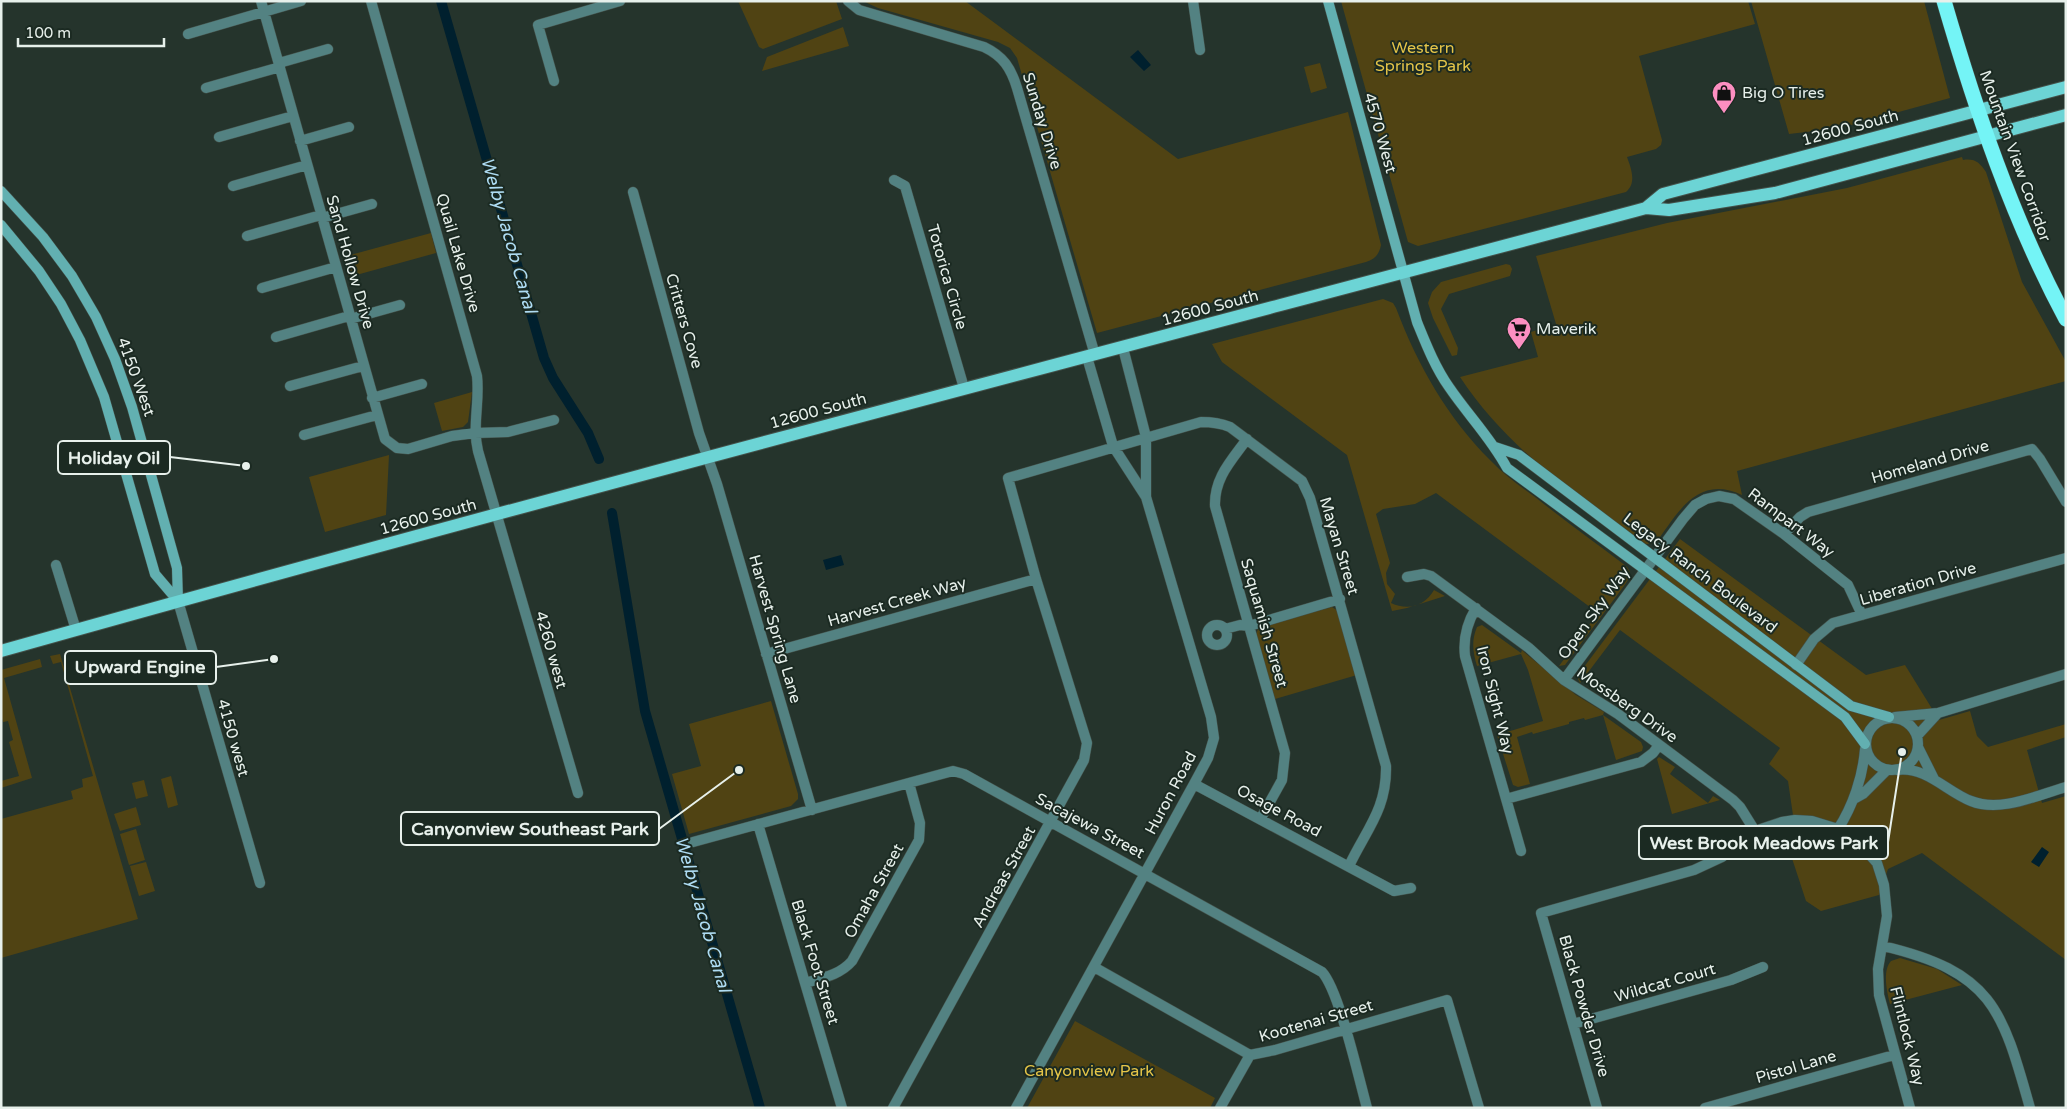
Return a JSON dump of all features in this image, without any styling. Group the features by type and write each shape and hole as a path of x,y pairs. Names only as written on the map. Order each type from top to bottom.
{"highway":[{"name":"Mountain View Corridor","path":"1944,1 1978,110 2018,222 2043,277 2066,319"}],"main road":[{"name":"12600 South","path":"1646,208 1663,194 2066,87"},
{"name":"12600 South","path":"1,651 178,601 964,388 1123,348 1646,208 1669,210 1775,193 2066,115"}],"street":[{"name":"Sand Hollow Drive","path":"261,1 385,439 397,448 408,449 452,436 508,432 554,420"},
{"path":"188,34 301,1"},
{"name":"Quail Lake Drive","path":"371,1 475,367 478,394 475,433 478,451 497,515"},
{"path":"554,81 538,25 620,1"},
{"name":"Sunday Drive","path":"848,1 859,10 984,47 996,53 1006,62 1018,88 1091,356"},
{"path":"1193,1 1200,50"},
{"name":"4570 West","path":"1328,1 1403,272"},
{"path":"206,88 328,49"},
{"path":"219,137 293,116"},
{"path":"300,140 349,127"},
{"path":"233,186 307,165"},
{"name":"Totorica Circle","path":"894,180 905,186 964,388"},
{"name":"4150 West","path":"1,191 43,237 72,276 96,317 115,359 132,407 177,568 178,601"},
{"name":"Critters Cove","path":"633,192 646,244 708,458"},
{"path":"247,236 372,204"},
{"path":"1,225 39,271 61,304 80,340 104,397 155,574 178,601"},
{"path":"262,288 336,268"},
{"name":"Legacy Ranch Boulevard","path":"1403,272 1409,299 1429,351 1447,385 1472,420 1495,446 1507,468 1649,563 1796,665 1851,706 1892,717"},
{"path":"276,337 400,305"},
{"name":"Huron Road","path":"1016,1108 1208,758 1214,738 1211,717 1146,497 1146,436 1123,348"},
{"name":"Huron Road","path":"1091,356 1113,446 1146,497"},
{"path":"290,386 363,366"},
{"path":"372,398 422,384"},
{"path":"304,436 377,415"},
{"name":"Mayan Street","path":"1008,478 1146,436 1202,422 1211,422 1230,427 1302,482 1310,498 1340,599 1386,766 1387,784 1382,803 1349,866"},
{"name":"Saquamish Street","path":"1247,440 1218,481 1214,494 1215,506 1285,753 1282,780 1261,818"},
{"name":"Legacy Ranch Boulevard","path":"1495,446 1519,455 1649,563 1845,717 1865,746"},
{"name":"Homeland Drive","path":"1784,534 1800,517 1808,512 2032,449 2066,502"},
{"name":"Harvest Spring Lane","path":"708,458 812,810"},
{"name":"Andreas Street","path":"893,1108 1084,760 1087,743 1036,579 1008,478"},
{"name":"Rampart Way","path":"1649,563 1695,505 1706,499 1719,496 1734,499 1784,534 1848,586 1862,615"},
{"name":"4260 west","path":"497,515 578,793"},
{"name":"Liberation Drive","path":"1796,665 1821,632 1833,623 2066,558"},
{"name":"Open Sky Way","path":"1564,680 1649,563"},
{"path":"56,565 76,630"},
{"name":"Mossberg Drive","path":"1407,577 1424,574 1430,576 1476,608 1529,648 1564,680 1618,714 1733,800 1740,807 1755,832"},
{"name":"Harvest Creek Way","path":"766,654 1036,579"},
{"path":"1226,633 1243,631 1249,626 1340,599"},
{"name":"4150 west","path":"178,601 260,883"},
{"name":"Iron Sight Way","path":"1476,608 1466,632 1464,645 1466,656 1521,851"},
{"path":"1213,626 1220,626 1226,633 1225,642 1219,645 1213,644 1207,637 1208,630 1213,626"},
{"path":"1189,643 1207,637"},
{"path":"1838,829 1854,800 1855,790 1863,768 1866,736 1875,723 1892,717 1938,713 2066,674"},
{"path":"1854,800 1892,770 1912,761 1918,741 1938,713"},
{"path":"1892,717 1909,723 1934,779"},
{"path":"1506,799 1641,762 1653,753 1659,745"},
{"path":"1865,746 1873,762 1892,770 1918,773 1934,779 1971,802 1992,805 2013,803 2066,787"},
{"name":"Sacajewa Street","path":"693,842 909,783 953,772 964,774 1322,972 1328,978 1367,1108"},
{"name":"Omaha Street","path":"806,983 837,973 846,968 852,961 919,840 920,823 909,783"},
{"name":"Osage Road","path":"1194,784 1261,818 1394,891 1411,888"},
{"name":"Flintlock Way","path":"1541,913 1694,870 1722,857 1755,832 1782,822 1795,820 1812,821 1838,829 1862,846 1877,864 1884,885 1888,916 1878,969 1879,995 1910,1108"},
{"name":"Black Foot Street","path":"758,824 842,1108"},
{"name":"Black Powder Drive","path":"1541,913 1598,1108"},
{"path":"1883,946 1945,965 1965,978 1988,1000 2000,1016 2010,1038 2030,1108"},
{"name":"Kootenai Street","path":"1094,967 1250,1055 1447,1000 1479,1108"},
{"name":"Wildcat Court","path":"1573,1024 1731,980 1763,967"},
{"path":"1220,1108 1250,1055"},
{"name":"Pistol Lane","path":"1705,1108 1894,1055"}],"green space":[{"path":"738,1 836,1 842,19 763,49 759,47"},
{"path":"863,1 965,1 1178,159 1348,112 1381,245 1378,254 1366,262 1097,333 1017,58 1010,48 998,42 878,8"},
{"name":"Western Springs Park","path":"1341,1 1748,1 1755,24 1639,56 1662,140 1661,145 1656,149 1627,157 1632,180 1626,192 1418,246 1408,242"},
{"path":"1751,1 1924,1 1950,98 1840,128 1789,134"},
{"path":"843,27 849,46 762,71 767,57"},
{"path":"1320,63 1327,88 1311,93 1304,67"},
{"path":"1962,157 1963,160 1977,162 1986,172 2022,282 2066,362 2066,381 1737,471 1742,495 1726,490 1713,489 1701,493 1681,509 1655,544 1646,544 1569,488 1521,449 1499,427 1460,377 1538,357 1531,332 1556,324 1536,256 1667,223 1847,188"},
{"path":"431,233 436,253 349,277 343,257"},
{"path":"1506,264 1510,265 1512,269 1510,276 1449,294 1441,309 1458,348 1457,355 1452,356 1433,318 1428,303 1432,292 1441,282"},
{"path":"1383,299 1393,303 1414,350 1435,390 1447,409 1475,444 1507,476 1626,566 1629,571 1630,576 1626,583 1565,665 1559,666 1598,613 1436,493 1415,504 1383,509 1376,514 1390,563 1386,573 1387,584 1395,594 1391,603 1404,607 1414,606 1407,608 1392,611 1347,455 1222,362 1212,344"},
{"path":"472,392 468,422 463,427 442,431 434,403"},
{"path":"389,455 386,515 325,532 309,477"},
{"path":"1680,539 1866,675 1905,665 1939,720 1970,711 1977,736 1988,747 2066,724 2066,737 2027,750 2042,803 2066,796 2066,960 1922,853 1888,869 1879,895 1821,911 1806,901 1783,831 1795,829 1788,781 1769,764 1780,748 1620,630 1580,683 1578,679 1581,671"},
{"path":"1434,590 1445,596 1417,605 1426,600"},
{"path":"1332,607 1338,611 1357,675 1275,699 1256,634 1259,627"},
{"path":"1482,625 1521,653 1522,650 1576,695 1604,712 1603,715 1585,720 1584,718 1569,722 1569,724 1517,737 1530,784 1518,787 1513,785 1497,735 1543,721 1528,670 1521,654 1477,666 1473,642 1477,627"},
{"path":"60,654 138,919 1,958 1,819 73,799 71,791 83,787 82,779 93,776 61,662 53,664 50,656"},
{"path":"40,659 42,667 4,678 32,778 1,788 1,781 19,776 9,742 13,740 8,721 3,722 1,715 1,670"},
{"path":"771,701 798,799 791,806 689,834 672,774 701,766 689,724"},
{"path":"1603,715 1641,742 1642,751 1616,760"},
{"path":"1659,757 1675,767 1670,774 1708,803 1713,796 1720,800 1672,814 1657,759"},
{"path":"171,776 178,805 168,808 161,779"},
{"path":"144,780 148,796 136,799 132,783"},
{"path":"136,807 141,825 120,831 114,814"},
{"path":"136,829 145,860 129,865 120,834"},
{"path":"146,862 155,891 139,896 130,866"},
{"path":"1900,958 1937,969 1962,985 1890,1004 1886,982 1888,965 1891,961"},
{"name":"Canyonview Park","path":"1075,1021 1215,1098 1210,1108 1027,1108"}],"water":[{"path":"1138,50 1151,65 1144,71 1130,57"},
{"path":"841,555 844,565 826,570 823,560"},
{"path":"2042,847 2049,852 2039,867 2031,862"}],"waterway":[{"name":"Welby Jacob Canal","path":"441,1 544,358 553,378 588,433 599,459"},
{"name":"Welby Jacob Canal","path":"612,513 645,711 760,1108"}],"place":[{"name":"Big O Tires","path":"1724,114"},
{"name":"Maverik","path":"1519,350"},
{"name":"Holiday Oil","path":"246,466"},
{"name":"Upward Engine","path":"274,659"},
{"name":"West Brook Meadows Park","path":"1902,752"},
{"name":"Canyonview Southeast Park","path":"739,770"}]}
